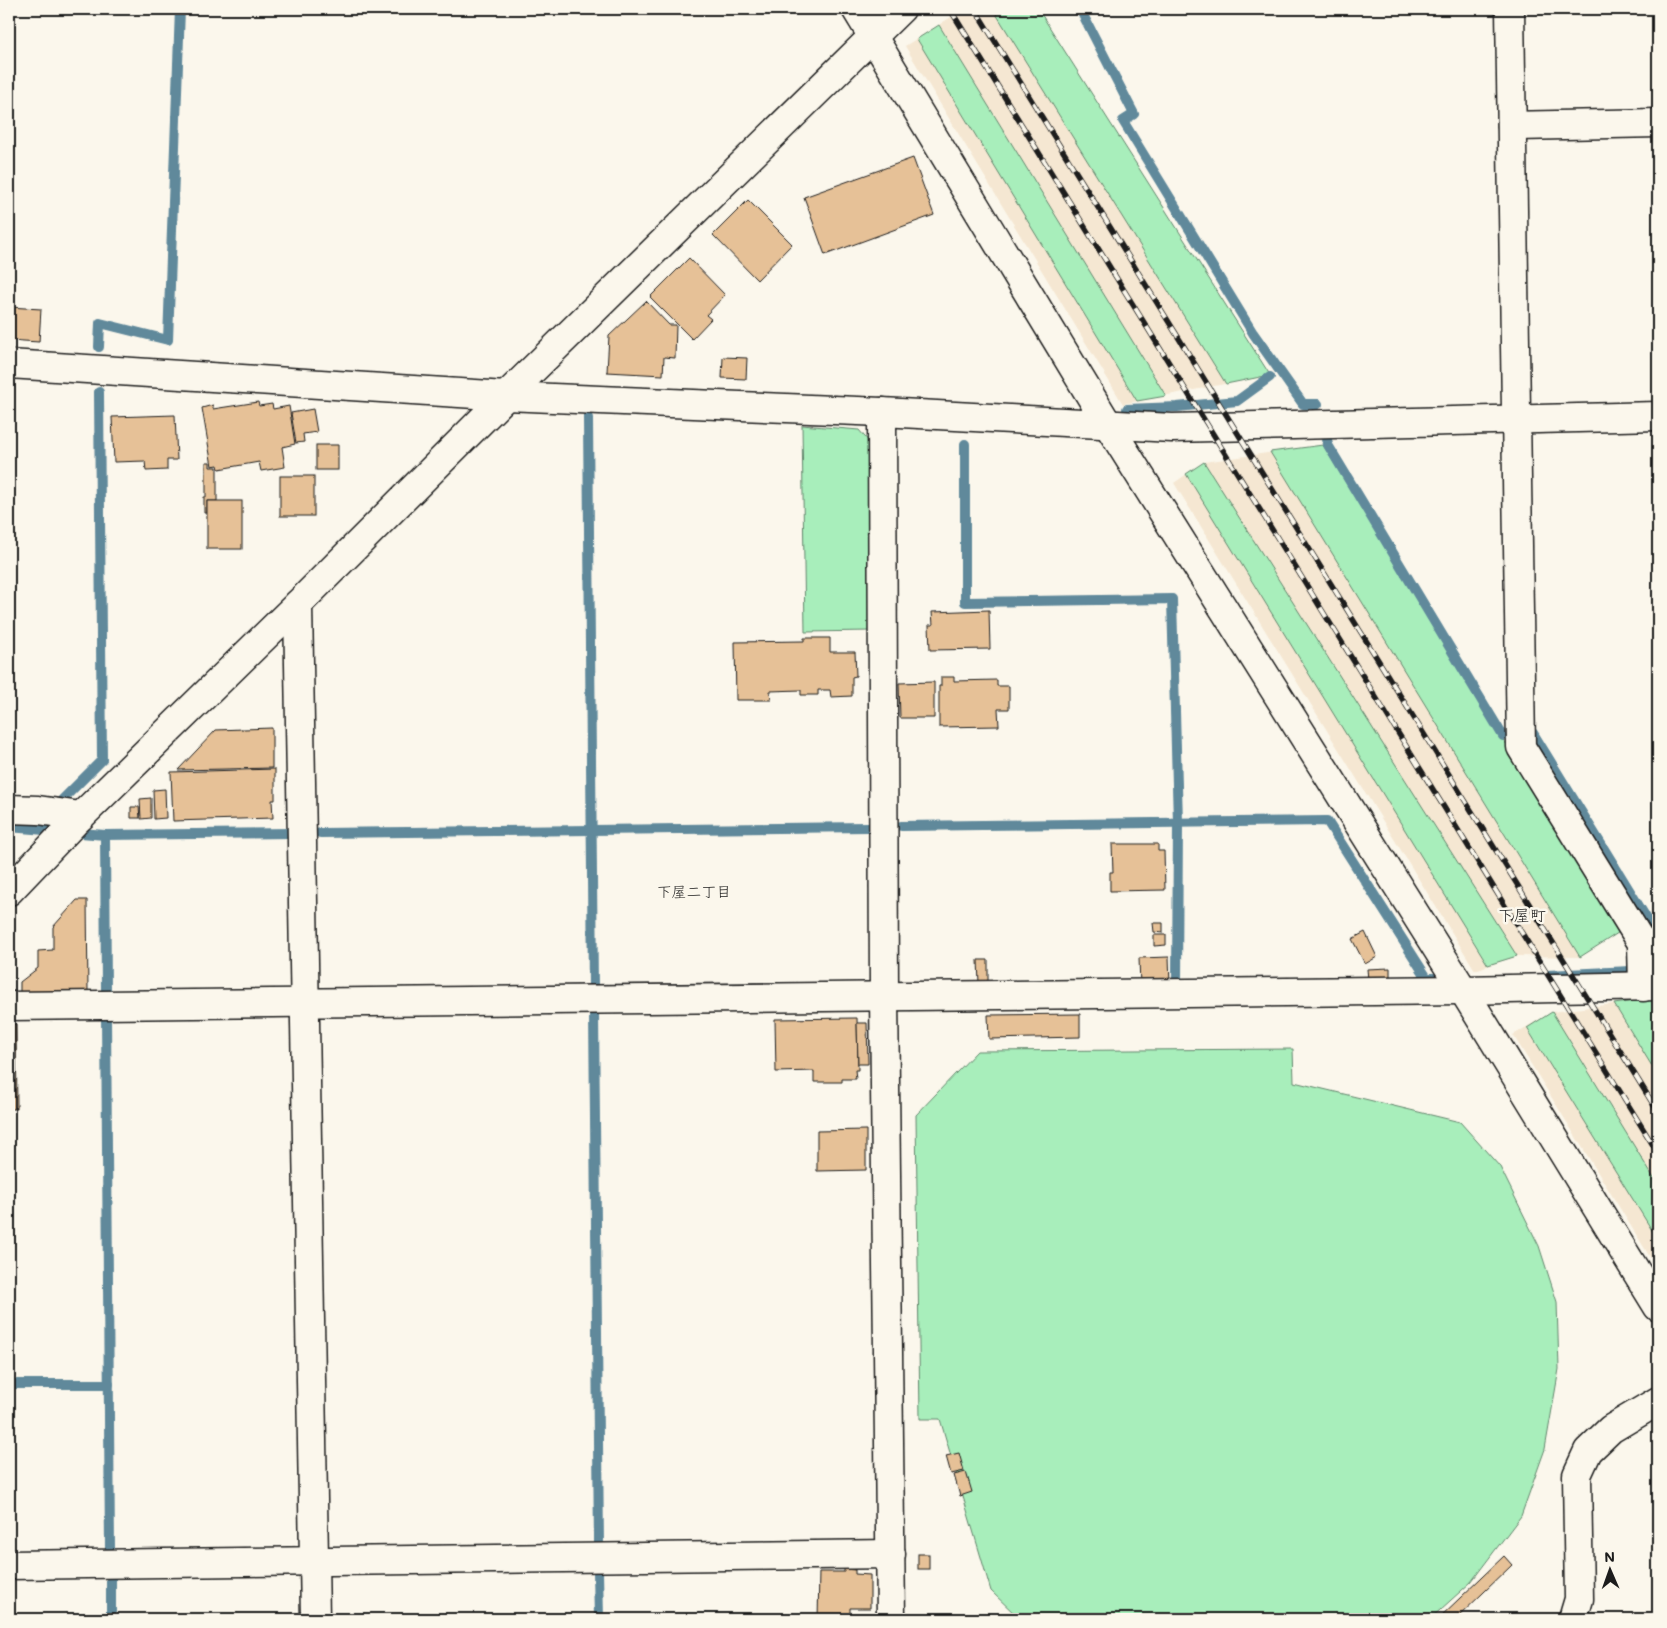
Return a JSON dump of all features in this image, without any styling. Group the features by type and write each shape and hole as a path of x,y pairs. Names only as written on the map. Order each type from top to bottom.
{"street":[{"path":"856,9 1107,423 1463,990 1658,1307"},
{"path":"9,891 78,820 506,396 901,9"},
{"path":"9,1006 1651,987 1642,943 1521,747 1510,9"},
{"path":"1512,126 1658,123"},
{"path":"9,364 506,396 882,412 1172,428 1658,416"},
{"path":"882,412 884,996 891,1619"},
{"path":"298,604 315,1619"},
{"path":"9,809 38,810 78,820"},
{"path":"1573,1619 1579,1599 1578,1475 1588,1451 1611,1429 1658,1400"},
{"path":"9,1565 891,1554"}],"shaded area":[{"path":"964,9 1038,9 1270,375 1123,404 905,46"},
{"path":"1323,445 1621,931 1580,957 1517,956 1475,970 1174,483 1204,462"},
{"path":"1658,998 1658,1270 1513,1035 1552,1012"}],"green space":[{"path":"993,9 1038,9 1270,375 1226,384"},
{"path":"939,25 1166,396 1137,401 917,39"},
{"path":"802,425 859,430 870,443 870,631 805,632"},
{"path":"1323,445 1621,931 1580,957 1270,452"},
{"path":"1204,462 1517,956 1488,965 1186,474"},
{"path":"1658,998 1658,1076 1614,1004"},
{"path":"1552,1012 1658,1185 1658,1240 1527,1028"},
{"path":"1293,1049 1294,1082 1460,1122 1500,1167 1539,1246 1557,1302 1559,1369 1545,1449 1521,1516 1471,1582 1430,1619 1020,1619 991,1591 940,1419 920,1419 916,1115 977,1051"}],"building":[{"path":"913,158 934,215 825,255 804,197"},
{"path":"748,200 792,244 757,280 713,235"},
{"path":"689,258 725,295 706,315 711,319 692,339 650,297"},
{"path":"646,301 669,325 676,325 675,358 664,357 663,375 607,372 609,336"},
{"path":"9,307 41,309 39,342 9,340"},
{"path":"723,357 747,358 746,379 722,378"},
{"path":"258,402 259,406 272,404 273,409 289,406 295,444 282,447 285,467 261,471 259,462 219,469 218,465 212,466 202,408 213,405 213,409"},
{"path":"313,409 317,432 303,434 304,442 296,443 291,413"},
{"path":"175,415 177,460 167,460 167,470 146,471 145,461 114,462 112,417"},
{"path":"316,445 338,445 338,470 316,470"},
{"path":"206,462 210,462 210,467 217,467 217,501 207,501 207,513 204,513 204,497 206,497"},
{"path":"280,476 314,476 314,516 280,516"},
{"path":"207,501 242,501 242,549 207,549"},
{"path":"989,610 990,649 930,650 929,625 933,625 932,612"},
{"path":"804,638 830,638 830,652 855,652 856,676 852,677 852,696 831,697 830,690 818,690 818,695 801,695 801,690 770,691 771,700 736,700 735,642 804,641"},
{"path":"941,677 954,677 954,681 997,680 997,686 1009,686 1009,709 998,709 999,726 939,727 939,686 941,686"},
{"path":"934,682 934,718 900,718 899,683"},
{"path":"272,728 272,768 178,770 216,730"},
{"path":"275,769 275,800 272,800 273,818 173,821 171,772"},
{"path":"165,789 166,818 154,819 153,790"},
{"path":"151,798 151,818 141,819 140,799"},
{"path":"131,807 139,807 140,818 131,818"},
{"path":"1112,844 1158,844 1158,851 1164,851 1165,890 1110,891 1110,872 1113,872"},
{"path":"77,900 87,900 88,993 20,993 20,982 38,968 38,951 53,950 53,927"},
{"path":"1153,923 1163,923 1163,933 1154,932"},
{"path":"1365,932 1377,957 1365,964 1352,939"},
{"path":"1154,935 1166,935 1166,945 1154,946"},
{"path":"1169,957 1170,985 1140,986 1139,958"},
{"path":"978,960 988,960 988,983 979,983"},
{"path":"1390,968 1390,979 1368,979 1367,969"},
{"path":"1080,1014 1080,1037 989,1039 988,1015"},
{"path":"857,1018 858,1070 855,1070 856,1079 842,1079 842,1082 814,1082 814,1071 776,1072 775,1019"},
{"path":"857,1023 867,1023 868,1064 858,1064"},
{"path":"9,1024 16,1024 17,1109 9,1109"},
{"path":"866,1130 866,1170 817,1171 817,1131"},
{"path":"959,1453 964,1471 951,1474 946,1456"},
{"path":"966,1472 972,1492 960,1496 954,1475"},
{"path":"918,1554 929,1554 929,1569 918,1569"},
{"path":"1504,1556 1512,1565 1456,1619 1438,1619"},
{"path":"844,1569 855,1570 855,1574 870,1575 870,1608 850,1608 850,1619 818,1619 819,1572 844,1572"}],"waterway":[{"path":"99,347 100,323 168,340 180,9"},
{"path":"1080,9 1134,114 1123,121 1253,333 1303,404 1318,404"},
{"path":"1127,409 1177,407 1237,401 1270,377"},
{"path":"62,800 102,760 99,392"},
{"path":"588,418 593,989"},
{"path":"1327,439 1328,445 1503,736"},
{"path":"965,444 965,602 1172,599 1178,823 1177,984"},
{"path":"1533,733 1658,937"},
{"path":"901,826 1327,821 1427,978 1433,978"},
{"path":"9,827 105,835 293,833"},
{"path":"320,833 869,827"},
{"path":"105,835 106,994"},
{"path":"1547,975 1631,971"},
{"path":"594,1012 599,1547"},
{"path":"106,1014 110,1551"},
{"path":"9,1384 109,1384"},
{"path":"598,1571 599,1619"},
{"path":"111,1576 111,1619"}],"railway":[{"path":"950,9 1658,1153"},
{"path":"975,9 1658,1112"}],"district":[{"name":"下屋二丁目","path":"694,892"},
{"name":"下屋町","path":"1522,915"}]}
